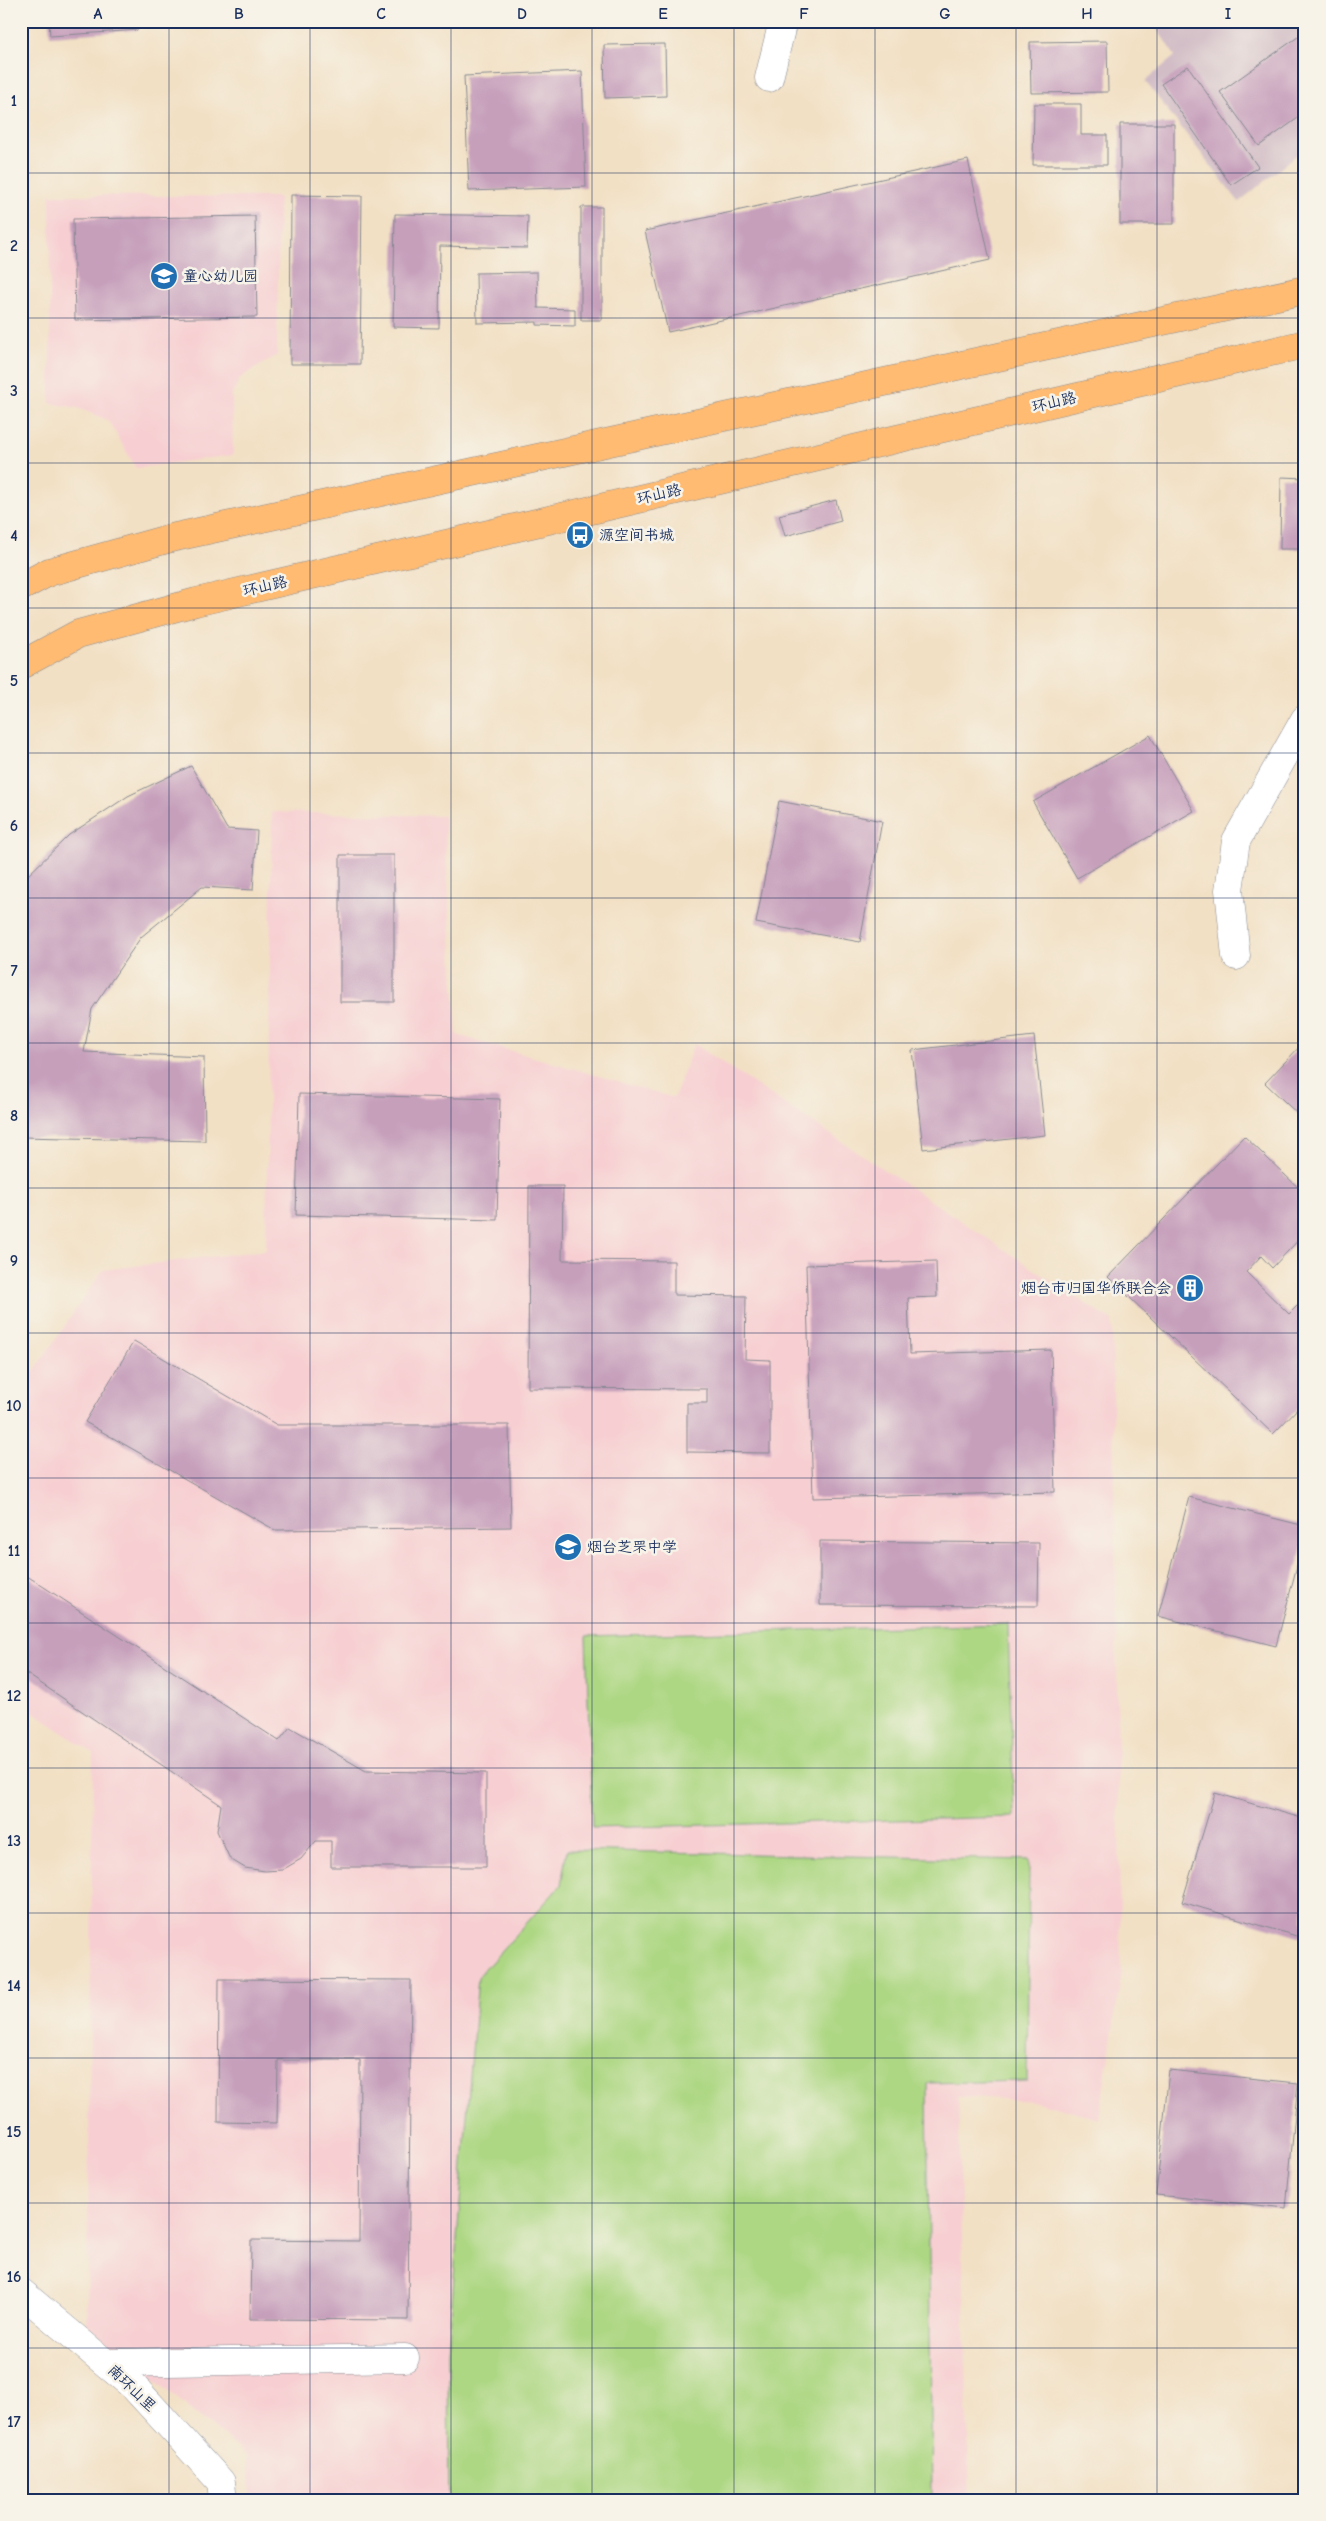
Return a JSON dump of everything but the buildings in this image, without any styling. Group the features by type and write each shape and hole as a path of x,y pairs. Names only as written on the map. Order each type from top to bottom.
{"main road":[{"path":"21,587 49,572 171,538 1305,290"},
{"name":"环山路","path":"21,665 78,634 196,602 1305,344"}],"street":[{"path":"768,78 783,21"},
{"path":"1236,956 1229,890 1236,841 1305,719"},
{"name":"南环山里","path":"21,2292 134,2387 220,2482 223,2500"},
{"path":"106,2363 405,2358"}],"shaded area":[{"path":"1152,21 1305,21 1305,148 1239,202 1145,81 1175,56"},
{"name":"童心幼儿园","path":"50,195 279,197 277,355 240,378 232,394 233,455 136,468 108,420 78,408 50,403"},
{"name":"烟台芝罘中学","path":"272,812 444,816 457,1035 674,1098 694,1044 1112,1321 1121,1977 1099,2119 1033,2101 958,2096 970,2500 252,2500 247,2455 87,2325 93,1753 21,1704 21,1390 103,1270 266,1250"}],"green space":[{"path":"1008,1624 1014,1817 592,1828 586,1636"},
{"path":"567,1850 1029,1860 1027,2081 927,2083 932,2500 449,2500 448,2352 478,1977 561,1885"}],"place":[{"name":"童心幼儿园","path":"164,276"},
{"name":"源空间书城","path":"580,535"},
{"name":"烟台市归国华侨联合会","path":"1190,1288"},
{"name":"烟台芝罘中学","path":"568,1547"}]}
